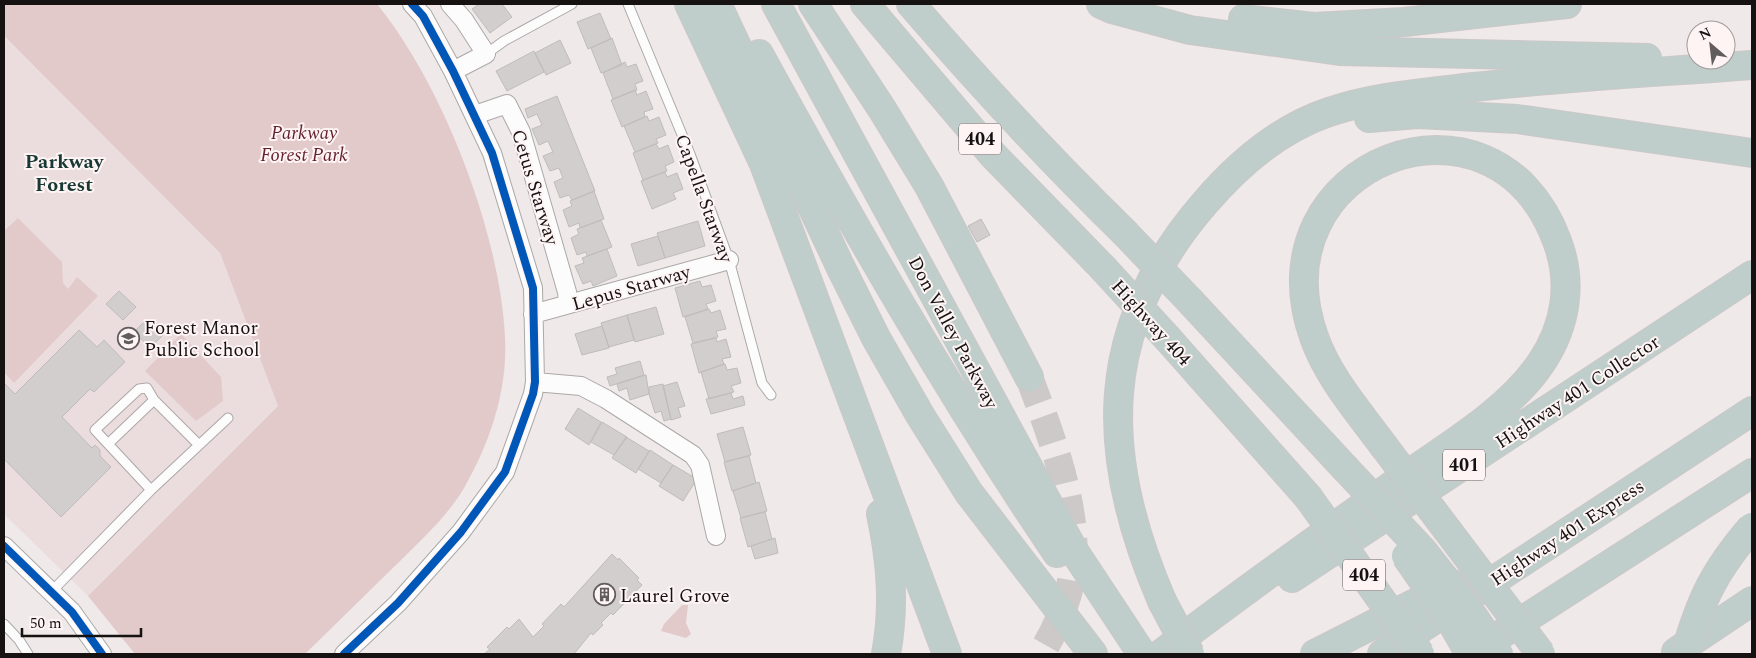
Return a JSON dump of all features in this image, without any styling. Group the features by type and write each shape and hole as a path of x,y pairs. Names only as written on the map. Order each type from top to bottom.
{"highway":[{"path":"689,4 764,164 944,643"},
{"path":"717,4 840,266 876,338 920,415 969,493 1088,648"},
{"path":"729,4 893,294 992,456 1060,559 1120,623"},
{"name":"Don Valley Parkway","path":"776,4 1069,543 1142,654"},
{"path":"813,4 882,109 928,186 1029,377"},
{"name":"Highway 404","path":"865,4 993,154 1169,340 1308,497 1420,654"},
{"name":"404","path":"911,4 983,86 1191,302 1344,467"},
{"path":"1101,4 1112,9 1190,30 1340,51 1686,59"},
{"path":"1154,4 1186,13 1314,28 1404,22 1567,4"},
{"path":"1736,61 1752,61"},
{"path":"1190,654 1162,601 1143,557 1130,513 1124,485 1117,421 1120,375 1129,331 1148,288 1170,248 1194,214 1239,166 1270,142 1328,112 1370,100 1494,85 1752,66"},
{"path":"1194,214 1232,182 1276,154 1340,126 1375,117 1418,114 1517,119 1752,152"},
{"path":"1161,654 1237,595 1484,420 1523,386 1541,364 1553,344 1564,312 1568,284 1562,254 1545,214 1537,201 1521,182 1476,156 1447,151 1421,150 1393,156 1368,168 1344,186 1326,206 1310,238 1304,268 1303,288 1314,338 1328,367 1343,391 1383,445 1541,654"},
{"name":"Highway 401 Collector","path":"1177,654 1752,276"},
{"path":"850,396 888,549 892,578 892,607 886,654"},
{"name":"Highway 401 Express","path":"1382,654 1752,411"},
{"path":"1344,467 1451,621 1470,654 1752,473"},
{"path":"1344,467 1424,551 1466,606 1499,654"},
{"path":"1506,654 1716,497"},
{"path":"1315,654 1610,504"},
{"path":"1685,654 1707,589 1728,555 1752,527"},
{"path":"1673,654 1752,601"}],"street":[{"path":"344,654 398,603 461,532 505,472 534,394 533,314 530,279 492,153 453,71 423,16 412,4"},
{"path":"450,4 464,20 486,54 453,71"},
{"name":"Cetus Starway","path":"475,115 507,104 517,125 567,292 568,304"},
{"name":"Lepus Starway","path":"533,314 729,260"},
{"path":"535,382 581,386 606,399 693,455 700,465 716,536"},
{"path":"4,546 72,612 102,654"}],"lane":[{"path":"486,54 504,41 572,4"},
{"name":"Capella Starway","path":"628,4 690,154 729,260 762,383 771,395"},
{"path":"151,490 95,430 139,389 147,388 154,400 199,445"},
{"path":"108,444 154,400"},
{"path":"51,592 151,490 228,418"},
{"path":"4,624 19,640 28,654"}],"shaded area":[{"name":"Forest Manor Public School","path":"4,37 220,253 278,406 88,596 4,514"}],"green space":[{"name":"Parkway Forest Park","path":"4,4 377,4 401,37 424,76 445,118 464,162 480,207 501,296 505,337 504,377 495,416 482,453 464,488 450,509 305,654 135,654 88,596 278,406 220,253 4,36"},
{"path":"18,218 62,262 63,283 68,289 77,277 98,296 14,383 4,372 4,231"},
{"path":"181,334 221,377 223,401 196,421 145,371"},
{"path":"682,605 688,605 686,623 691,634 686,638 661,631 664,624"}],"building":[{"path":"479,4 502,4 512,17 490,33 472,9"},
{"path":"600,13 611,39 588,49 577,22"},
{"path":"612,38 622,65 601,73 591,48"},
{"path":"560,40 571,63 546,75 535,53"},
{"path":"534,51 544,72 507,91 496,71"},
{"path":"625,62 627,67 636,64 643,81 635,84 637,90 613,99 603,73"},
{"path":"635,90 637,95 646,91 653,109 644,112 645,117 622,127 611,100"},
{"path":"557,96 595,191 572,200 569,195 560,198 554,182 563,178 559,168 550,171 543,156 553,152 548,141 539,145 532,129 542,125 537,114 528,118 525,109"},
{"path":"647,116 649,121 659,117 666,135 656,139 658,143 635,152 624,126"},
{"path":"656,144 659,149 668,145 674,162 665,166 667,171 643,180 633,153"},
{"path":"665,172 667,177 677,173 683,189 673,193 676,199 652,209 641,181"},
{"path":"594,191 604,219 580,228 579,223 569,227 563,210 572,206 570,201"},
{"path":"981,219 990,235 977,242 968,226"},
{"path":"601,220 612,247 587,256 586,252 577,255 571,238 579,234 577,229"},
{"path":"698,221 705,246 665,258 657,233"},
{"path":"658,236 665,258 638,266 631,244"},
{"path":"607,249 617,276 593,286 591,281 583,284 575,266 584,263 582,258"},
{"path":"700,281 702,287 711,285 716,301 706,304 708,309 683,317 675,288"},
{"path":"119,291 136,307 123,320 106,304"},
{"path":"656,307 664,334 635,342 627,315"},
{"path":"709,309 711,313 720,310 726,329 716,331 718,337 693,343 685,317"},
{"path":"627,315 634,340 609,347 601,323"},
{"path":"147,319 163,335 150,348 134,332"},
{"path":"602,326 609,348 582,355 575,334"},
{"path":"79,330 97,347 104,340 125,362 94,392 90,389 62,417 92,448 95,445 100,450 100,456 111,467 61,517 4,459 4,383 15,394"},
{"path":"716,338 717,342 726,339 731,357 722,359 724,364 699,373 691,344"},
{"path":"640,361 644,375 610,386 607,377 617,374 615,368"},
{"path":"725,364 727,370 737,368 741,383 731,386 734,392 709,399 701,372"},
{"path":"646,375 649,394 630,400 627,388 619,391 617,384"},
{"path":"677,382 685,406 678,408 681,417 671,420 663,386"},
{"path":"663,384 671,419 664,421 661,411 655,413 649,394 649,387"},
{"path":"731,393 733,399 743,396 745,405 711,414 706,399"},
{"path":"578,408 601,422 589,445 565,429"},
{"path":"602,422 627,437 614,455 591,442"},
{"path":"743,427 751,455 725,462 717,434"},
{"path":"626,437 649,451 636,473 612,458"},
{"path":"650,450 673,465 661,483 638,469"},
{"path":"749,456 756,483 732,491 724,462"},
{"path":"673,465 697,479 683,501 659,486"},
{"path":"759,482 767,511 741,518 733,491"},
{"path":"765,512 772,539 748,547 740,518"},
{"path":"775,538 778,553 755,559 751,546"},
{"name":"Laurel Grove","path":"612,554 618,560 619,558 639,578 637,580 642,585 613,615 611,613 601,623 603,625 593,635 591,633 574,654 484,654 490,649 487,647 507,627 509,629 519,619 533,637 544,626 542,624 561,604 564,607"}],"tunnel":[{"path":"1029,377 1061,469 1067,493 1073,542 1072,577 1066,600 1058,622 1041,654"}],"cycle path":[{"path":"344,654 398,603 461,532 505,472 533,394 535,382 533,288 492,153 453,71 423,16 412,4"},
{"path":"4,546 72,612 102,654"}],"place":[{"name":"Forest Manor Public School","path":"128,338"},
{"name":"Laurel Grove","path":"604,595"}],"district":[{"name":"Parkway Forest","path":"64,172"}]}
